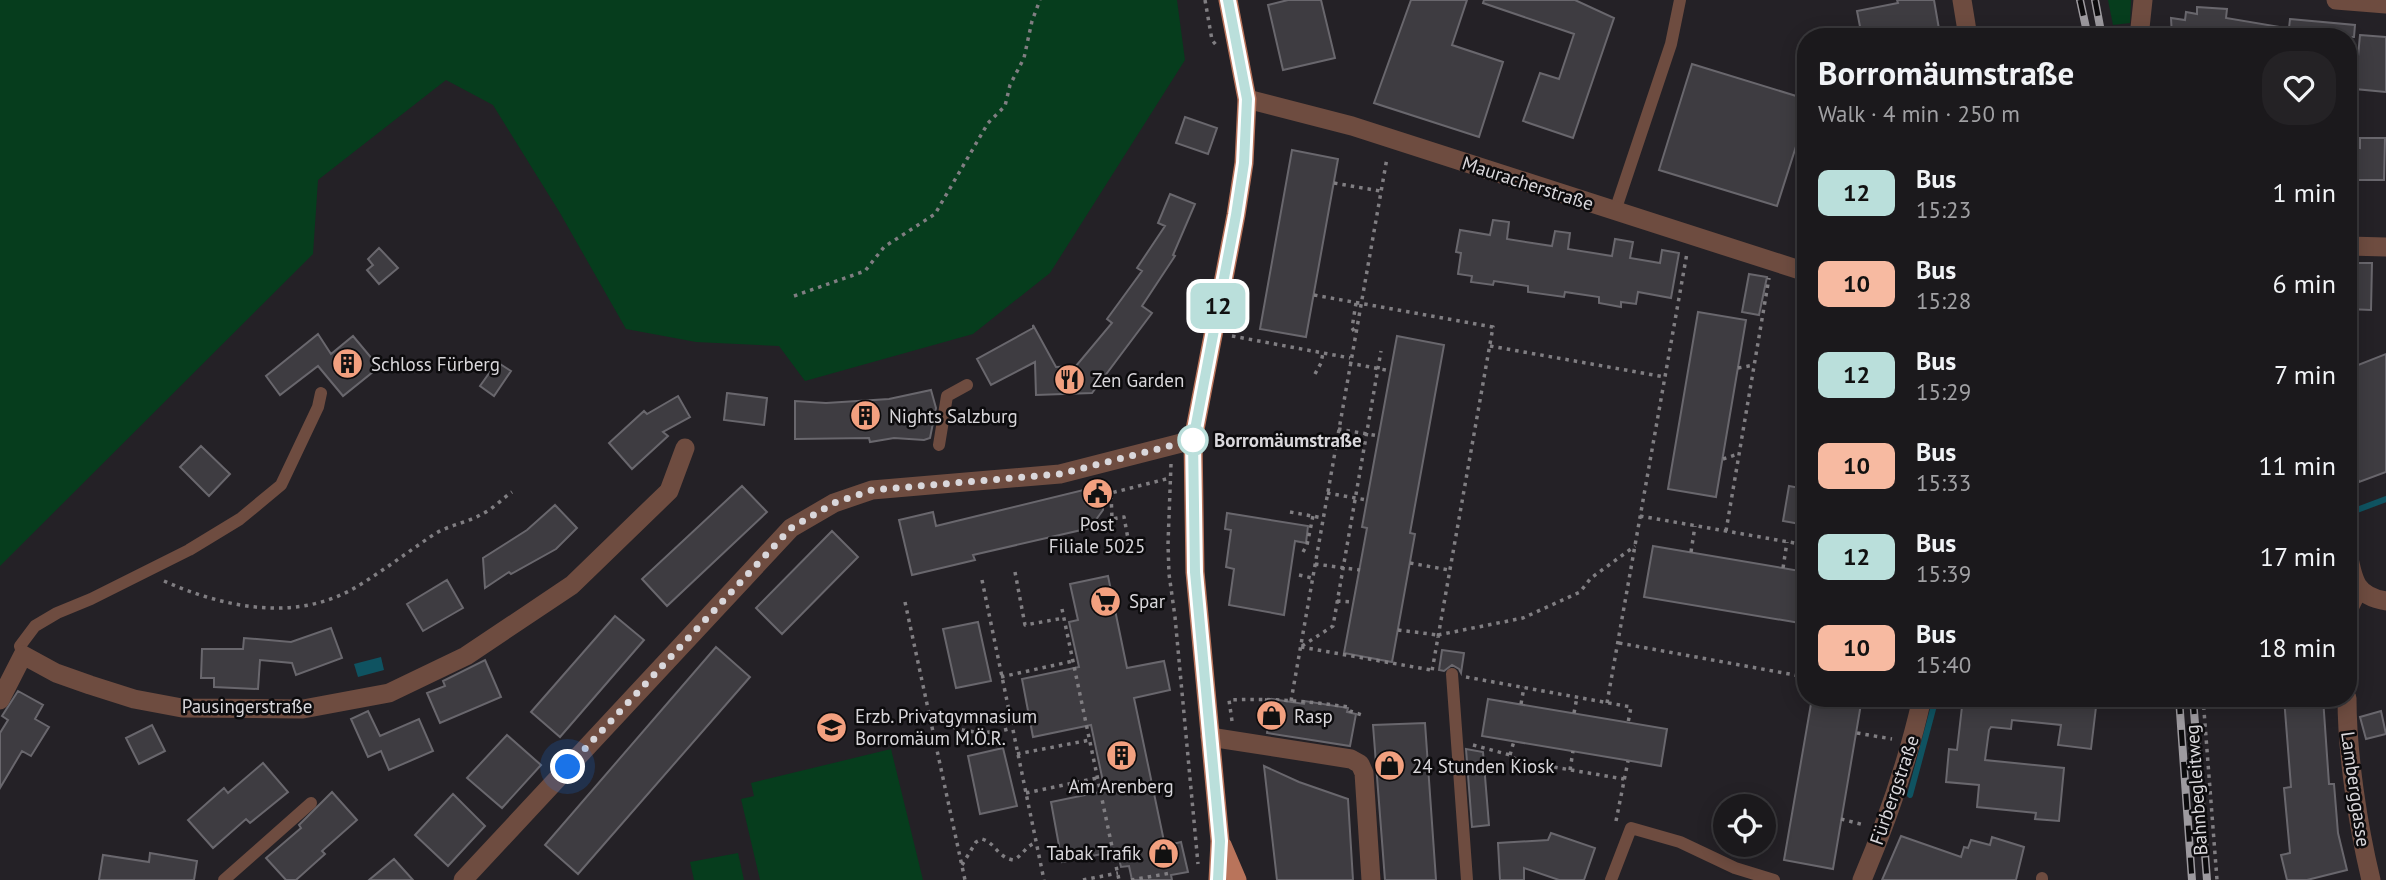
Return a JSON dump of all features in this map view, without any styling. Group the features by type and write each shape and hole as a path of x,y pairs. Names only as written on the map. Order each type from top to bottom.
{"main road":[{"path":"1218,880 1220,841 1195,572 1193,440 1244,163 1247,99 1228,0"},
{"path":"1220,841 1237,880"}],"street":[{"path":"1962,0 1967,28"},
{"path":"2141,28 2143,0"},
{"path":"2336,0 2386,4"},
{"name":"Mauracherstraße","path":"1247,99 1390,139 1797,269"},
{"path":"2357,246 2386,247"},
{"path":"463,880 791,528 834,503 872,490 1060,474 1193,440"},
{"name":"Pausingerstraße","path":"23,655 56,673 90,685 134,699 182,708 303,709 390,693 467,656 572,585 669,491 685,448"},
{"path":"2357,585 2373,599 2386,601"},
{"path":"2357,592 2359,588"},
{"path":"0,700 23,655"},
{"name":"Fürbergstraße","path":"1862,880 1912,743 1920,707"},
{"name":"Lamberggasse","path":"2347,707 2363,850 2371,880"},
{"path":"1210,737 1351,759 1360,764 1364,773 1371,880"}],"lane":[{"path":"1615,211 1671,44 1680,0"},
{"path":"939,445 947,396 967,385"},
{"path":"23,655 20,646 35,626 189,550 240,519 281,485 318,407 321,393"},
{"path":"1452,674 1467,880"},
{"path":"224,880 310,803"},
{"path":"1611,880 1632,828 1680,842 1735,868 1774,880"}],"path":[{"path":"794,296 865,271 884,247 936,214 988,123 1004,106 1010,85 1024,58 1040,0"},
{"path":"1291,701 1358,303 1390,139"},
{"path":"1334,183 1380,191"},
{"path":"1607,702 1691,235"},
{"path":"1726,531 1772,261"},
{"path":"1301,647 1434,671 1449,570 1493,327 1314,295"},
{"path":"1213,332 1323,353 1391,371"},
{"path":"1490,346 1665,377"},
{"path":"1301,647 1333,626 1381,351"},
{"path":"1315,374 1323,353"},
{"path":"1738,368 1754,365"},
{"path":"1338,429 1379,436"},
{"path":"1723,459 1738,454"},
{"path":"1172,460 1169,574 1199,872"},
{"path":"1129,544 1124,517 1112,519 1111,493 1170,478"},
{"path":"142,572 195,596 253,609 287,608 329,599 357,586 437,532 484,514 512,492"},
{"path":"1327,493 1367,500"},
{"path":"1290,512 1323,518"},
{"path":"1303,552 1313,516"},
{"path":"1640,516 1797,544"},
{"path":"1691,552 1695,526"},
{"path":"1783,568 1787,542"},
{"path":"1398,630 1438,635 1523,618 1580,592 1591,578 1635,546"},
{"path":"1410,563 1449,570"},
{"path":"1315,564 1360,570"},
{"path":"1015,572 1025,625 1064,618"},
{"path":"1299,575 1312,578"},
{"path":"982,580 1044,880"},
{"path":"1337,601 1354,602"},
{"path":"905,602 965,880"},
{"path":"1062,609 1119,880"},
{"path":"1618,643 1797,675"},
{"path":"1001,677 1073,661"},
{"path":"1452,674 1631,707 1628,723"},
{"path":"1521,704 1524,687"},
{"path":"1574,713 1577,697"},
{"path":"1260,739 1267,698"},
{"path":"1229,700 1303,700 1348,707 1350,711 1362,715"},
{"name":"Bahnbegleitweg","path":"2204,707 2217,880"},
{"path":"929,715 940,722 967,731 995,733 1012,727"},
{"path":"1857,733 1912,743"},
{"path":"1017,754 1090,740"},
{"path":"1455,741 1510,755 1518,761 1624,779"},
{"path":"1510,755 1514,741"},
{"path":"1570,770 1573,751"},
{"path":"1628,761 1616,821 1632,828"},
{"path":"1026,793 1097,778"},
{"path":"962,866 976,842 982,839 991,844 1001,856 1013,860 1022,855 1030,844 1036,843"},
{"path":"1083,880 1118,873"},
{"path":"1132,880 1171,873"}],"green space":[{"path":"0,0 1177,0 1185,60 1050,273 973,334 805,381 779,346 696,342 626,329 560,213 493,105 446,80 318,180 313,254 0,566"},
{"path":"2108,0 2131,0 2130,23 2113,25"},
{"path":"891,749 923,880 760,880 741,799 754,796 751,783"},
{"path":"738,853 744,880 694,880 690,862"}],"water":[{"path":"381,657 384,670 358,677 354,664"}],"building":[{"path":"1288,0 1321,0 1335,58 1283,70 1268,5"},
{"path":"1411,0 1467,0 1452,45 1503,62 1479,137 1374,103"},
{"path":"1484,0 1575,0 1614,18 1573,138 1523,121 1540,73 1559,79 1574,34 1483,3"},
{"path":"1897,0 1934,0 1939,28 1860,28 1857,11 1898,3"},
{"path":"2197,7 2227,9 2226,18 2286,28 2172,28 2171,18 2185,20 2186,12 2197,14"},
{"path":"2290,19 2355,25 2355,28 2289,28"},
{"path":"2360,35 2386,37 2386,92 2357,89"},
{"path":"1692,64 1797,96 1797,143 1777,206 1659,170"},
{"path":"1185,117 1217,128 1208,154 1176,143"},
{"path":"2360,138 2385,138 2384,180 2357,180 2357,148 2360,148"},
{"path":"1292,150 1338,159 1306,337 1260,329"},
{"path":"1170,194 1195,204 1173,255 1175,256 1142,306 1152,313 1092,393 1036,395 1035,362 991,385 977,359 1033,328 1033,325 1056,367 1076,366 1112,323 1107,319 1142,271 1137,268 1165,226 1158,223"},
{"path":"1493,220 1509,222 1507,239 1552,246 1555,231 1570,233 1568,249 1612,256 1615,239 1633,242 1630,258 1660,263 1662,250 1679,253 1671,298 1638,292 1636,304 1621,302 1621,307 1599,303 1599,297 1565,292 1564,297 1528,292 1528,286 1494,281 1493,285 1471,282 1472,276 1458,274 1461,253 1456,252 1460,230 1490,235"},
{"path":"379,248 398,268 379,284 367,270 373,265 368,259"},
{"path":"2357,263 2372,263 2371,310 2357,309"},
{"path":"1749,274 1767,277 1759,315 1742,312"},
{"path":"1698,312 1746,320 1716,497 1668,489"},
{"name":"Schloss Fürberg","path":"318,334 331,354 353,336 379,367 343,396 318,366 280,395 266,376"},
{"path":"1397,336 1444,345 1410,533 1415,534 1392,662 1344,653 1367,528 1362,527"},
{"path":"2386,354 2386,472 2359,482 2357,477 2357,365"},
{"path":"497,362 511,371 494,396 480,386"},
{"name":"Nights Salzburg","path":"931,390 936,408 930,438 894,438 870,442 869,438 795,439 795,401 826,403 889,399"},
{"path":"727,393 767,398 764,425 724,420"},
{"path":"678,396 690,417 663,432 668,436 632,469 609,443 644,411 647,414"},
{"path":"201,446 230,474 209,496 180,467"},
{"path":"1104,485 1103,510 1090,528 973,555 975,560 912,575 899,520 933,512 936,526"},
{"path":"742,486 767,512 667,606 642,579"},
{"path":"1789,486 1797,487 1797,523 1783,521"},
{"path":"555,505 577,528 556,549 511,574 509,572 485,588 483,558 527,530"},
{"path":"1227,513 1308,526 1306,543 1295,541 1284,615 1229,605 1234,569 1226,567 1231,530 1225,529"},
{"path":"832,531 858,557 782,634 756,608"},
{"path":"1653,546 1797,570 1797,622 1644,597"},
{"name":"Am Arenberg","path":"1108,576 1127,668 1164,661 1167,675 1170,690 1134,698 1165,846 1181,842 1188,872 1171,875 1172,880 1132,880 1129,866 1121,867 1117,851 1062,862 1051,802 1105,791 1091,725 1033,737 1022,679 1079,667 1069,622 1078,620 1070,584"},
{"path":"447,580 463,608 423,631 407,604"},
{"path":"615,616 644,640 560,737 531,712"},
{"path":"978,622 991,681 956,688 943,629"},
{"path":"331,628 342,658 296,675 292,663 260,660 258,689 214,687 214,678 201,678 202,649 243,649 244,638 291,642"},
{"path":"716,647 750,677 578,874 545,845"},
{"path":"1442,650 1464,653 1461,673 1452,665 1444,671 1439,670"},
{"path":"485,660 501,697 440,723 427,693 445,686 443,681"},
{"path":"18,691 43,705 35,719 49,727 31,756 22,751 0,788 0,733 8,720 2,716"},
{"path":"1272,699 1348,708 1347,712 1356,714 1350,746 1267,733"},
{"path":"1488,699 1667,729 1661,766 1482,736"},
{"path":"1810,707 1860,707 1833,869 1784,860"},
{"path":"1962,707 2096,707 2091,749 2058,745 2061,725 2012,720 2011,729 1991,727 1989,730 1985,760 2064,768 2059,821 2035,819 2036,813 1977,807 1979,785 1946,782 1949,749 1957,750"},
{"path":"2285,707 2324,707 2329,784 2334,784 2338,833 2347,870 2307,880 2287,880 2281,855 2290,853 2284,788 2291,787"},
{"path":"368,711 380,736 419,719 433,751 389,770 381,751 368,757 351,719"},
{"path":"2381,711 2386,734 2366,739 2360,717"},
{"path":"1425,723 1436,880 1385,880 1373,725"},
{"path":"152,725 165,751 139,764 126,738"},
{"path":"507,735 541,765 502,808 467,778"},
{"path":"1003,748 1017,806 980,814 968,756"},
{"path":"1466,749 1483,752 1489,825 1472,827"},
{"path":"263,763 288,792 250,823 246,819 213,848 188,820 224,788 228,793"},
{"path":"1264,766 1348,799 1353,880 1277,880"},
{"path":"332,792 357,820 322,851 325,854 296,880 286,880 266,858 301,828 299,825"},
{"path":"453,794 485,826 448,866 415,835"},
{"path":"1551,833 1595,848 1584,880 1559,880 1524,868 1524,880 1500,880 1498,843 1548,840"},
{"path":"1901,836 1961,857 1964,847 1968,848 1971,840 1990,845 1992,837 2024,847 2016,880 1882,880"},
{"path":"150,853 197,861 194,880 99,880 103,855 149,862"},
{"path":"394,859 413,880 369,880"}],"waterway":[{"path":"2357,510 2386,499"},
{"path":"1910,795 1934,707"}],"railway":[{"path":"2080,0 2086,28"},
{"path":"2095,0 2100,28"},
{"path":"2180,707 2192,880"},
{"path":"2194,707 2207,880"}],"bus line":[{"name":"12","path":"1218,880 1220,841 1195,572 1192,499 1193,440 1244,163 1247,99 1228,0"}],"place":[{"name":"Schloss Fürberg","path":"348,364"},
{"name":"Zen Garden","path":"1069,380"},
{"name":"Nights Salzburg","path":"866,416"},
{"name":"Borromäumstraße","path":"1193,440"},
{"name":"Post Filiale 5025","path":"1097,493"},
{"name":"Spar","path":"1106,601"},
{"name":"Rasp","path":"1271,716"},
{"name":"Erzb. Privatgymnasium Borromäum M.Ö.R.","path":"832,727"},
{"name":"Am Arenberg","path":"1121,755"},
{"name":"24 Stunden Kiosk","path":"1389,766"},
{"name":"Tabak Trafik","path":"1164,853"}],"route":[{"path":"568,767 791,528 834,503 872,490 1060,474 1193,440"}]}
